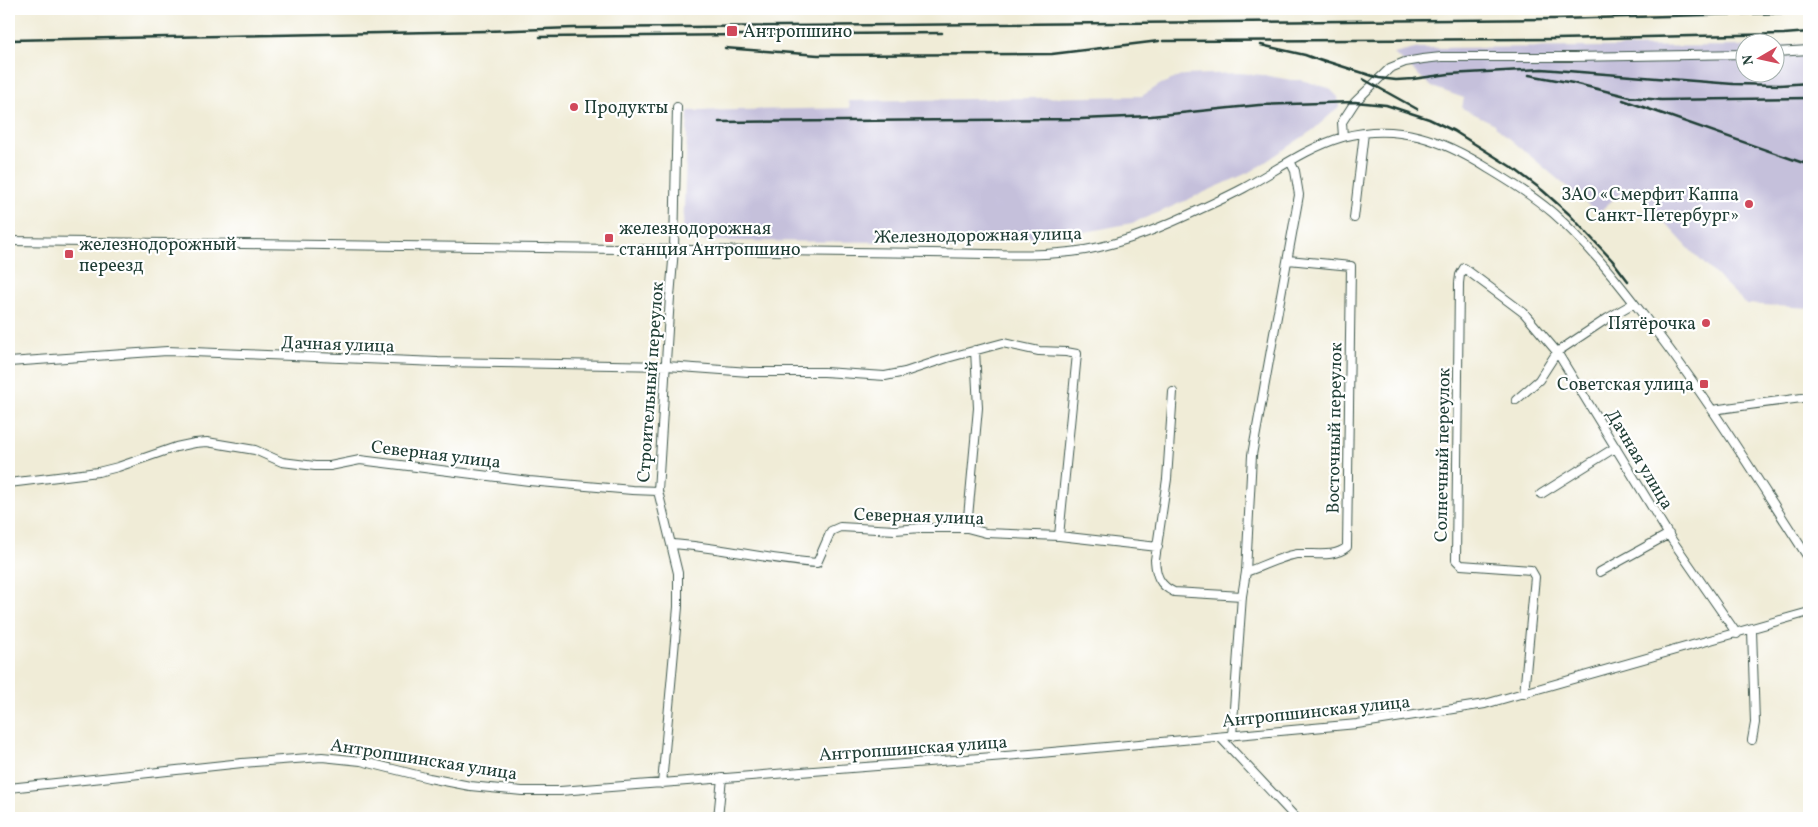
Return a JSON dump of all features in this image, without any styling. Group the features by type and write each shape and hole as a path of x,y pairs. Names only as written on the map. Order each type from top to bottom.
{"street":[{"path":"1786,51 1809,50"},
{"path":"1343,137 1342,122 1355,102 1390,68 1414,60 1441,56 1572,57 1736,54"},
{"name":"Строительный переулок","path":"662,784 678,607 678,573 658,490 674,249 676,107"},
{"name":"Железнодорожная улица","path":"9,241 1048,253 1084,250 1122,242 1202,209 1245,188 1306,151 1343,137 1364,133 1399,132 1431,140 1461,152 1502,177 1552,212 1573,232 1610,271 1668,347 1712,410 1809,559"},
{"path":"1354,218 1364,133"},
{"path":"1232,736 1242,596 1246,572 1252,455 1299,195 1290,161"},
{"name":"Восточный переулок","path":"1246,572 1296,554 1331,554 1341,552 1347,547 1351,266 1288,260"},
{"name":"Дачная улица","path":"1464,268 1524,313 1557,352 1669,534 1736,634"},
{"name":"Солнечный переулок","path":"1464,268 1460,275 1459,283 1456,560 1461,565 1531,570 1535,577 1524,694"},
{"path":"1516,400 1538,380 1557,352 1634,303"},
{"path":"967,528 978,408 975,350 1004,342 1039,351 1077,354 1059,536"},
{"name":"Дачная улица","path":"9,362 167,351 438,362 667,366 750,372 824,372 885,376 906,372 975,350"},
{"path":"1173,392 1167,479 1155,560 1156,572 1165,588 1174,592 1242,596"},
{"path":"1712,410 1809,397"},
{"name":"Северная улица","path":"9,483 98,472 176,447 195,442 208,442 256,450 282,462 315,466 330,466 360,460 529,481 632,490 658,490"},
{"path":"1541,494 1616,447"},
{"name":"Северная улица","path":"672,544 696,546 793,562 818,563 831,531 840,527 895,530 967,528 986,533 1059,536 1158,547"},
{"path":"1600,572 1669,534"},
{"name":"Антропшинская улица","path":"9,788 322,757 361,761 470,786 522,791 560,791 1232,736 1366,722 1486,704 1752,630 1809,612"},
{"path":"1752,630 1755,723 1752,740"},
{"path":"1220,737 1296,818"},
{"path":"718,818 722,778"}],"shaded area":[{"path":"1809,44 1809,308 1746,304 1692,252 1635,190 1628,187 1600,211 1593,209 1496,127 1495,124 1462,108 1464,98 1432,87 1394,54 1419,48 1736,46 1736,82 1786,82 1786,45"},
{"path":"1239,73 1301,80 1329,88 1338,97 1339,107 1313,130 1252,171 1132,223 1065,236 934,239 933,233 926,233 926,242 691,241 683,229 688,111 850,108 849,101 1142,96 1161,84 1184,75"}],"railway":[{"path":"9,40 573,28 1556,19 1782,13 1809,10"},
{"path":"1163,41 1556,39 1809,32"},
{"path":"540,37 942,33"},
{"path":"725,48 818,55 1052,54 1159,41"},
{"path":"1261,45 1305,55 1324,62"},
{"path":"1319,59 1379,78 1396,80 1449,74 1542,69 1733,84 1780,85 1809,83"},
{"path":"1529,75 1573,83 1630,97 1661,100 1809,98"},
{"path":"1363,79 1417,109"},
{"path":"1623,100 1809,165"},
{"path":"719,122 1081,119 1151,116 1259,105 1355,102 1386,105 1429,119 1454,131 1513,168 1569,214 1612,260 1628,281"}],"place":[{"name":"Антропшино","path":"732,31"},
{"name":"Продукты","path":"574,107"},
{"name":"ЗАО «Смерфит Каппа Санкт-Петербург»","path":"1749,204"},
{"name":"железнодорожная станция Антропшино","path":"609,238"},
{"name":"железнодорожный переезд","path":"69,254"},
{"name":"Пятёрочка","path":"1706,323"},
{"name":"Советская улица","path":"1704,384"}]}
